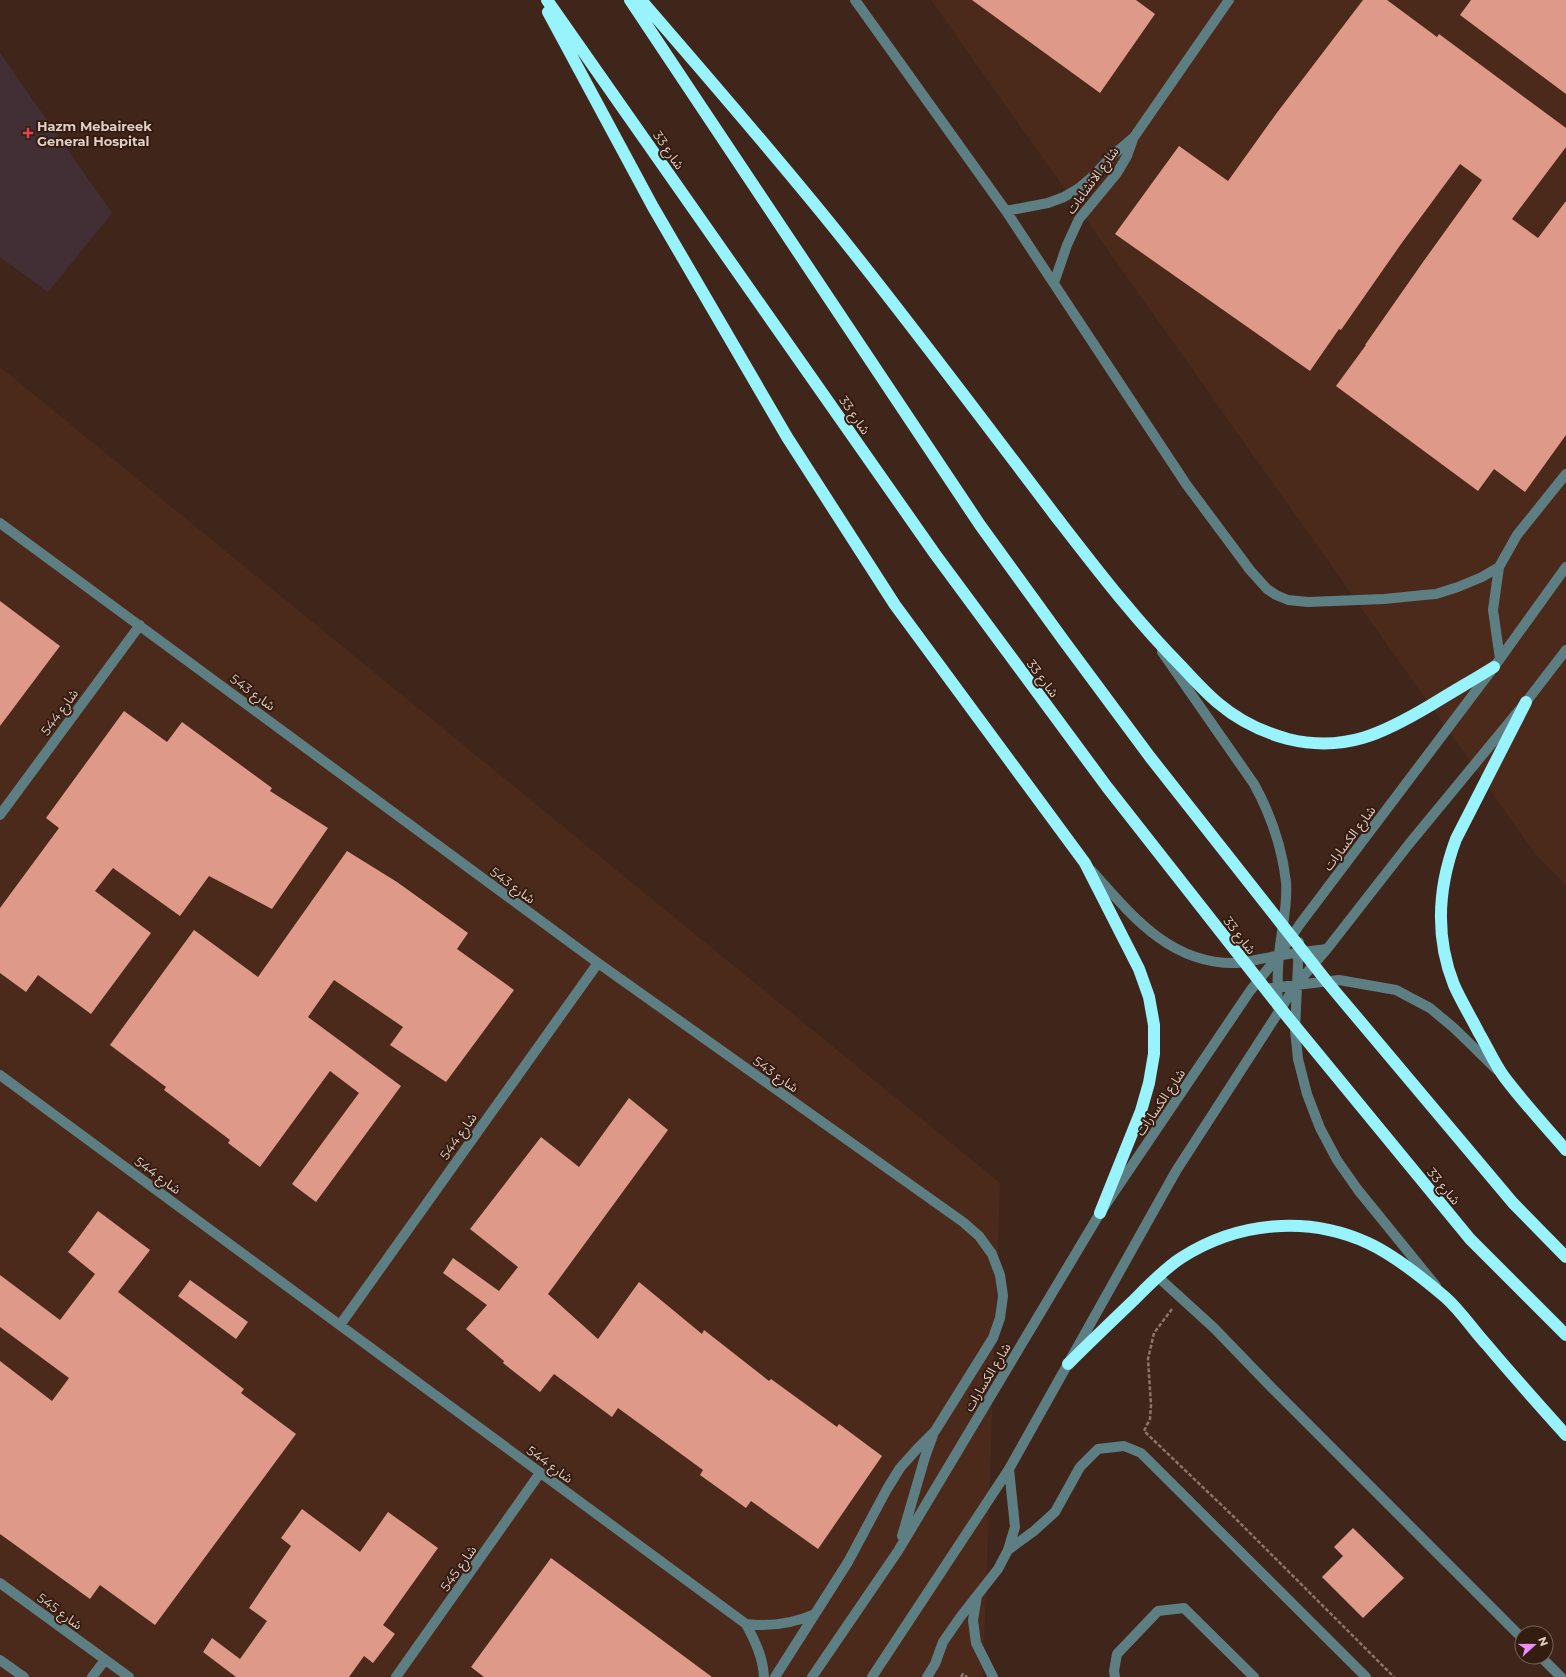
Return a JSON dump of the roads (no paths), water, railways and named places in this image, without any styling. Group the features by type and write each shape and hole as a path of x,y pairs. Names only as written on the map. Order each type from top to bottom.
{"highway":[{"path":"542,0 656,213 727,336 822,493 895,605 1085,863 1139,969 1149,997 1154,1025 1154,1054 1149,1083 1140,1110 1100,1213"},
{"name":"شارع 33","path":"547,0 935,554 1062,726 1191,896 1372,1122 1470,1239 1566,1335"},
{"path":"630,0 980,525 1146,751 1239,871 1405,1075 1513,1203 1566,1257"},
{"path":"642,0 762,140 846,242 1072,537 1151,635 1215,701 1250,725 1269,733 1289,739 1332,743 1374,735 1394,727 1497,663"},
{"path":"1526,702 1456,839 1445,873 1441,901 1442,944 1452,978 1463,1004 1504,1077 1566,1150"},
{"path":"1068,1364 1158,1277 1180,1259 1204,1244 1230,1234 1258,1227 1286,1225 1314,1227 1341,1233 1368,1243 1392,1257 1446,1298 1566,1435"}],"street":[{"path":"854,0 1006,211 1186,484 1250,570 1267,589 1288,600 1296,601 1335,602 1430,595 1467,584 1499,567"},
{"name":"شارع الانشاءات","path":"1054,284 1066,245 1079,219 1117,172 1127,156 1134,137 1229,0"},
{"name":"شارع الانشاءات","path":"1006,211 1048,203 1064,197 1092,178 1113,155 1134,137"},
{"path":"1497,663 1493,610 1499,567 1517,535 1566,474"},
{"name":"شارع 543","path":"0,523 598,963 963,1222 984,1242 992,1254 1000,1274"},
{"name":"شارع الكسارات","path":"812,1677 898,1550 1100,1213 1250,991 1279,955 1300,924 1497,663 1566,567"},
{"name":"شارع 544","path":"0,815 140,625"},
{"path":"1151,635 1254,784 1267,807 1276,832 1286,883 1285,909 1279,955 1276,1016"},
{"path":"872,1677 1009,1470 1176,1171 1296,985 1327,949 1409,844 1526,702 1566,650"},
{"path":"1085,863 1131,915 1149,931 1168,945 1190,955 1212,962 1238,963 1279,955 1327,949"},
{"path":"1300,924 1295,1030 1298,1059 1307,1094 1320,1128 1337,1160 1358,1190 1446,1298"},
{"name":"شارع 544","path":"340,1325 598,963"},
{"path":"1250,991 1339,980 1396,990 1430,1008 1454,1028 1504,1077"},
{"name":"شارع 544","path":"0,1075 746,1624 755,1640 761,1657 764,1677"},
{"name":"شارع الكسارات","path":"775,1677 851,1556 900,1468 934,1431 993,1338 1000,1318 1003,1296 1000,1274"},
{"path":"1158,1277 1214,1328 1514,1630"},
{"path":"898,1550 934,1431"},
{"path":"1008,1550 1034,1531 1055,1512 1080,1467 1098,1449 1124,1446 1141,1453 1366,1677"},
{"path":"927,1677 935,1664 943,1642 998,1569 1008,1550 1015,1527 1009,1470"},
{"name":"شارع 545","path":"396,1677 540,1473"},
{"name":"شارع 545","path":"0,1583 129,1677"},
{"path":"977,1595 973,1620 976,1643 993,1677"},
{"path":"1115,1677 1114,1671 1117,1654 1158,1611 1184,1608 1254,1677"},
{"path":"746,1624 760,1626 788,1624 815,1614"},
{"path":"0,1660 24,1677"},
{"path":"92,1677 105,1660"},
{"path":"1549,1665 1561,1677"}],"place":[{"name":"Hazm Mebaireek General Hospital","path":"28,133"}]}
